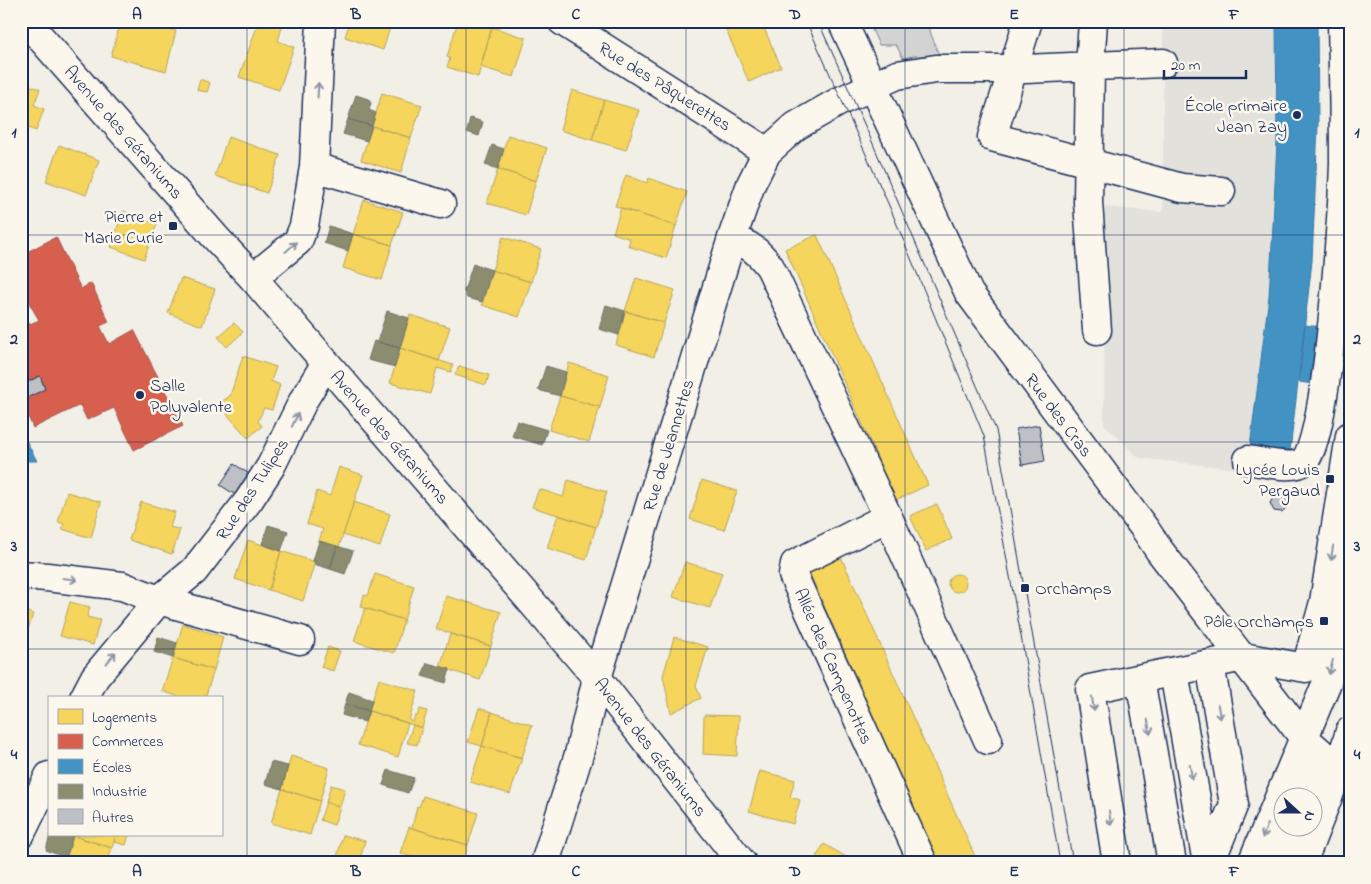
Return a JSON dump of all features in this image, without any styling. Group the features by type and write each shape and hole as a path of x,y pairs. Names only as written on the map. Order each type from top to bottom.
{"street":[{"path":"253,278 298,241 304,226 314,167 322,21"},
{"name":"Rue des Pâquerettes","path":"562,21 767,152"},
{"name":"Rue des Cras","path":"842,21 968,293 1159,550 1243,658 1328,759"},
{"path":"1028,21 992,137 1182,188 1221,191"},
{"path":"1093,21 1090,66 1088,202 1097,330"},
{"path":"1248,460 1296,466 1304,461 1312,449 1321,409 1332,320 1344,164 1342,21"},
{"name":"Avenue des Géraniums","path":"29,25 253,278 597,678 742,863"},
{"name":"Rue de Jeannettes","path":"545,863 579,754 597,678 732,238 751,184 767,152 796,126 873,86 897,76 936,69 1013,69 1163,63"},
{"path":"314,167 442,204"},
{"path":"732,238 750,245 763,257 770,267 888,517 988,740"},
{"name":"Rue des Tulipes","path":"85,696 95,677 159,600 194,571 249,500 271,466 304,399 326,363"},
{"path":"1117,863 1090,689 1243,658 1306,668 1324,602 1350,436"},
{"name":"Allée des Campenottes","path":"888,517 795,564 793,575 923,863"},
{"path":"1302,863 1328,759 1327,682 1335,655 1350,568"},
{"path":"21,575 47,576 122,586 159,600 300,640"},
{"path":"1209,863 1234,804 1210,664"},
{"path":"1174,672 1209,863"},
{"path":"1140,679 1172,863"},
{"path":"1252,863 1350,732"},
{"path":"1310,786 1328,759"},
{"path":"21,832 48,778"},
{"path":"1278,863 1288,836"}],"shaded area":[{"path":"868,21 926,21 939,55 903,58 896,45 879,45"},
{"path":"1163,21 1317,21 1317,163 1312,261 1306,325 1321,327 1313,384 1299,382 1290,451 1250,447 1247,470 1139,458 1104,424 1105,207 1163,212"}],"building: Logements":[{"path":"121,21 140,21 176,31 166,71 111,56"},
{"path":"259,21 275,21 283,24 278,41 294,47 279,90 239,77"},
{"path":"350,21 392,21 383,50 345,37"},
{"path":"458,21 473,21 492,27 478,77 447,67 450,58 447,57"},
{"path":"722,21 761,21 781,67 749,82"},
{"path":"492,27 526,38 514,77 480,67"},
{"path":"200,79 210,83 207,92 197,90"},
{"path":"21,82 40,89 34,105 44,109 36,131 21,125"},
{"path":"572,90 604,100 592,140 560,130"},
{"path":"382,93 422,105 411,138 372,126"},
{"path":"604,100 639,110 626,150 592,140"},
{"path":"372,126 411,138 401,173 361,160"},
{"path":"508,135 547,148 536,181 498,169"},
{"path":"228,137 280,155 267,193 215,176"},
{"path":"59,145 99,160 86,195 46,181"},
{"path":"498,169 536,181 526,215 487,203"},
{"path":"626,175 647,183 649,178 687,192 676,226 615,206"},
{"path":"364,200 403,212 392,245 353,234"},
{"path":"621,208 676,226 666,258 628,246 630,239 613,233"},
{"path":"123,211 157,224 144,259 111,247"},
{"path":"353,234 392,245 382,280 343,268"},
{"path":"817,235 928,485 896,500 785,249"},
{"path":"503,237 541,249 531,282 492,270"},
{"path":"492,270 531,282 519,317 482,305"},
{"path":"181,278 215,289 202,326 168,313"},
{"path":"636,278 675,290 664,323 625,311"},
{"path":"625,311 664,323 654,357 616,345"},
{"path":"410,315 450,327 439,361 400,348"},
{"path":"234,323 243,332 227,347 218,337"},
{"path":"400,348 453,365 451,372 437,368 430,394 390,383"},
{"path":"243,356 276,367 271,381 280,385 272,410 264,408 258,421 262,426 248,438 218,404 230,396"},
{"path":"569,363 609,375 600,407 560,396"},
{"path":"459,366 489,375 486,385 455,375"},
{"path":"560,396 600,407 589,442 549,430"},
{"path":"339,467 363,475 339,547 319,541 323,529 307,524 317,491 330,496"},
{"path":"568,480 607,492 596,527 532,507 539,489 563,497"},
{"path":"702,480 737,491 724,530 690,519"},
{"path":"67,492 101,502 91,538 62,529 64,524 58,522"},
{"path":"141,502 175,512 170,527 180,530 172,554 129,540"},
{"path":"354,502 390,514 380,547 343,535"},
{"path":"937,504 952,539 926,551 910,516"},
{"path":"558,515 596,527 586,560 547,548"},
{"path":"248,540 281,551 269,590 235,579"},
{"path":"838,550 978,863 938,863 806,565"},
{"path":"281,551 315,562 303,601 269,590"},
{"path":"685,562 722,573 710,608 673,597"},
{"path":"375,574 414,586 404,620 361,607 364,595 368,596"},
{"path":"957,574 965,579 966,583 961,591 957,592 949,587 948,583 953,575"},
{"path":"446,596 501,612 491,646 436,629"},
{"path":"70,602 90,607 87,617 100,620 93,645 60,636"},
{"path":"365,608 404,620 394,653 354,641"},
{"path":"21,610 33,614 21,652"},
{"path":"183,624 223,637 214,670 173,658"},
{"path":"450,634 491,646 480,680 440,667"},
{"path":"674,637 708,647 696,686 701,698 671,713 663,676"},
{"path":"328,647 340,651 333,671 321,667"},
{"path":"173,658 214,670 206,696 176,696 162,691"},
{"path":"379,679 418,691 409,720 413,722 420,709 427,711 422,728 369,711"},
{"path":"479,708 492,712 482,746 468,742"},
{"path":"369,711 408,723 398,757 358,745"},
{"path":"492,712 532,725 522,758 482,746"},
{"path":"704,715 739,716 737,756 703,754"},
{"path":"413,725 422,728 417,745 407,743"},
{"path":"482,746 522,758 510,794 470,782"},
{"path":"291,756 329,768 320,801 282,789"},
{"path":"760,771 795,780 790,797 800,800 793,824 749,811"},
{"path":"331,785 345,789 340,807 326,802"},
{"path":"282,789 320,801 310,835 271,823"},
{"path":"423,796 478,813 468,845 412,828 417,806 419,807"},
{"path":"326,802 340,807 334,825 320,820"},
{"path":"409,827 468,845 463,863 419,863 420,860 400,853"},
{"path":"343,835 365,841 359,863 337,857"},
{"path":"73,836 112,848 107,863 65,863"},
{"path":"76,836 116,836 112,848"},
{"path":"116,836 129,836 126,845 114,842"},
{"path":"824,844 853,861 851,863 813,863"}],"building: Commerces":[{"path":"56,237 81,289 91,283 109,322 100,326 109,344 134,330 183,426 134,450 114,408 87,420 80,405 33,428 21,400 45,389 40,376 29,382 21,366 21,320 26,317 30,324 39,320 21,289 21,255"}],"building: Écoles":[{"name":"École primaire Jean Zay","path":"1276,21 1317,21 1318,125 1312,261 1290,451 1250,447 1269,296 1277,142"},
{"path":"1305,325 1321,327 1313,384 1299,382"},
{"path":"21,431 37,461 21,461"}],"building: Industrie":[{"path":"356,95 368,99 371,103 369,110 376,113 372,126 348,119"},
{"path":"470,118 483,122 479,136 467,132"},
{"path":"348,119 372,126 367,141 343,134"},
{"path":"492,145 504,149 498,169 485,165"},
{"path":"329,226 353,234 348,251 324,243"},
{"path":"473,264 492,270 482,302 467,298 464,291"},
{"path":"606,305 625,311 619,335 599,329"},
{"path":"387,311 409,318 400,348 377,342"},
{"path":"374,341 400,348 395,367 368,360"},
{"path":"546,366 566,372 560,396 538,390"},
{"path":"517,421 547,430 542,445 512,436"},
{"path":"268,525 288,531 281,551 262,544"},
{"path":"319,541 337,546 330,569 314,564 315,562 313,561"},
{"path":"337,546 353,551 345,574 330,569"},
{"path":"158,637 177,643 173,658 154,652"},
{"path":"427,663 450,669 446,683 422,676"},
{"path":"349,692 372,700 369,711 345,704"},
{"path":"345,704 369,711 365,722 342,715"},
{"path":"271,762 288,766 282,789 265,784"},
{"path":"388,770 414,778 408,793 383,785"},
{"path":"50,836 73,836 66,858 46,850"}],"building: Autres":[{"path":"40,376 45,389 23,400 21,385"},
{"path":"1039,425 1045,461 1022,465 1016,429"},
{"path":"234,464 251,475 237,496 220,485"},
{"path":"1275,495 1284,496 1289,505 1282,512 1274,511 1270,503"}],"tram line":[{"path":"806,21 891,210 984,436 1060,863"},
{"path":"818,21 996,430 1073,863"}],"place":[{"name":"École primaire Jean Zay","path":"1297,115"},
{"name":"Pierre et Marie Curie","path":"173,226"},
{"name":"Salle Polyvalente","path":"140,395"},
{"name":"Lycée Louis Pergaud","path":"1330,479"},
{"name":"Orchamps","path":"1025,588"},
{"name":"Pôle Orchamps","path":"1324,621"}]}
